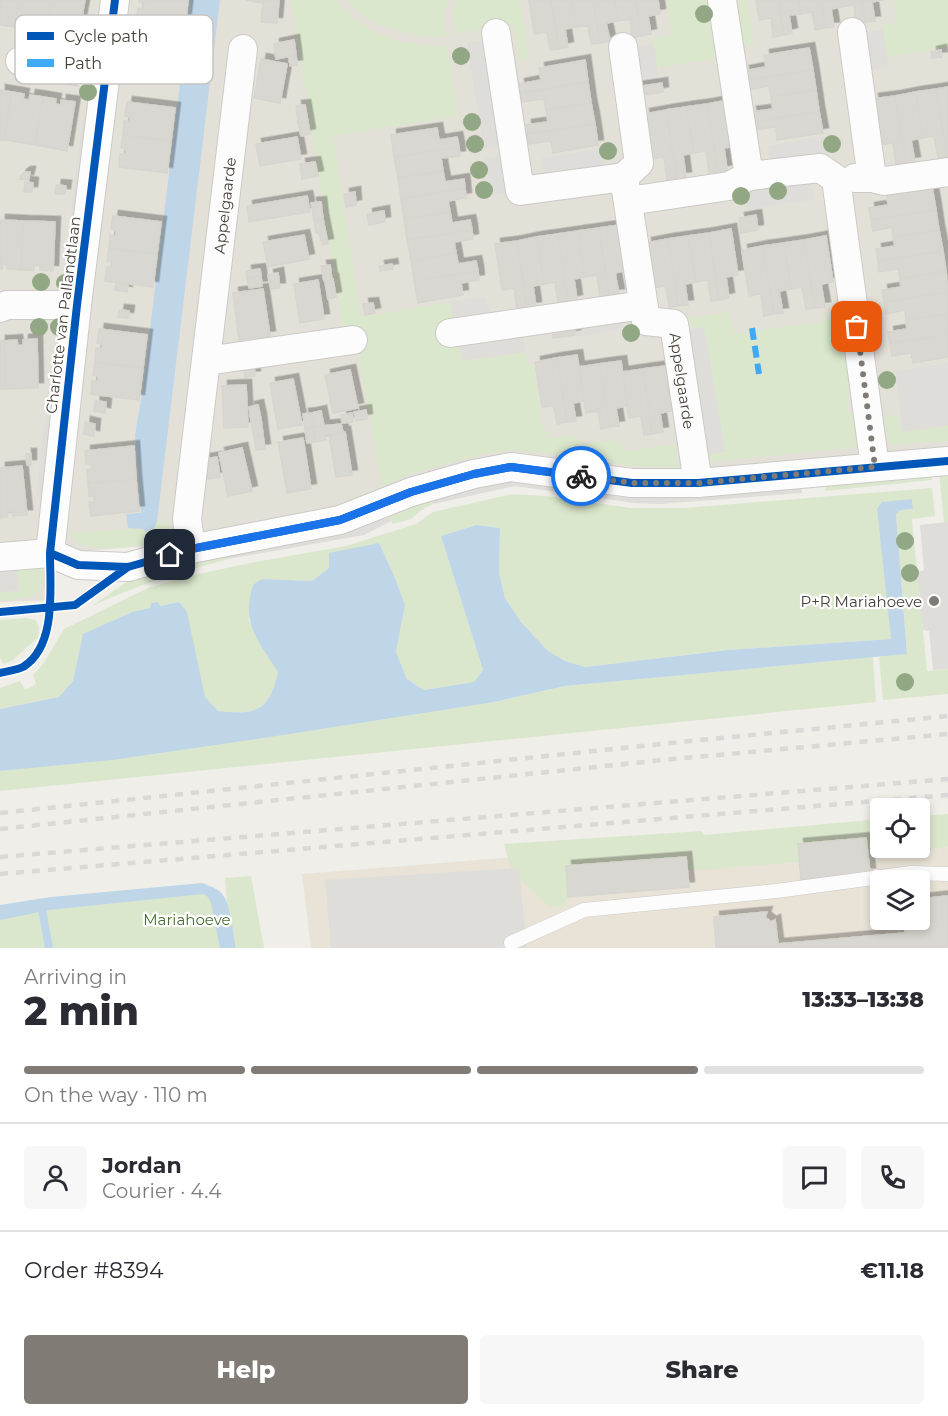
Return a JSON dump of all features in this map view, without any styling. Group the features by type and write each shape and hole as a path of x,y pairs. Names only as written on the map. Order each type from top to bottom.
{"street":[{"name":"Charlotte van Pallandtlaan","path":"113,15 115,0"},
{"path":"722,0 749,176"},
{"path":"852,32 872,178"},
{"path":"496,33 520,191 729,186 749,176 820,168 836,179 872,178 884,181 948,172"},
{"path":"450,333 643,305 627,189 639,163 623,47"},
{"name":"Appelgaarde","path":"191,549 187,519 243,49"},
{"name":"Charlotte van Pallandtlaan","path":"50,553 77,305 105,84"},
{"path":"836,179 875,467"},
{"path":"0,308 7,305 77,305"},
{"name":"Appelgaarde","path":"643,305 646,321 674,324 698,483"},
{"path":"206,361 353,340"},
{"path":"0,557 50,553 78,565 128,567 191,549 340,520 411,492 474,474 511,467 632,483 698,483 948,461"}],"lane":[{"path":"930,874 948,874"},
{"path":"930,877 948,880"},
{"path":"511,943 584,910 776,891 870,878"}],"shaded area":[{"path":"0,0 948,0 948,456 700,479 489,460 338,514 167,544 52,554 54,600 0,602"},
{"path":"883,30 888,67 868,71 862,33"},
{"path":"487,40 504,146 484,149 467,43"},
{"path":"654,44 659,81 639,84 633,48"},
{"path":"91,114 73,261 66,253 82,121"},
{"path":"826,136 829,156 771,166 768,146"},
{"path":"602,149 605,169 545,178 542,158"},
{"path":"505,155 511,192 491,195 485,158"},
{"path":"810,179 814,199 747,210 744,190"},
{"path":"485,297 490,317 523,333 525,352 462,361 450,302"},
{"path":"628,316 617,330 576,337 574,325"},
{"path":"704,327 725,452 706,454 685,330"},
{"path":"64,334 43,503 36,495 55,340"},
{"path":"948,363 948,425 902,432 896,371"},
{"path":"502,479 801,484 802,493 660,504 634,503 515,486 433,504 431,496"},
{"path":"386,514 391,521 364,535 228,559 225,552"},
{"name":"P+R Mariahoeve","path":"948,522 948,669 933,670 929,631 923,630 917,572 924,570 920,525"},
{"path":"17,568 19,591 0,592 0,569"},
{"path":"948,822 948,948 311,948 302,874 870,829 870,858 930,858 930,839"},
{"path":"519,868 527,948 331,948 325,880"}],"green space":[{"path":"291,0 335,0 359,22 385,36 414,43 447,46 458,116 333,136 361,317 450,302 462,361 525,352 528,365 533,364 543,430 547,430 548,438 569,435 577,438 581,445 612,440 621,443 624,451 675,444 679,468 631,466 540,452 511,450 484,454 410,474 382,487 357,349 343,332"},
{"path":"347,0 447,0 445,37 417,35 392,29 368,18"},
{"path":"456,0 520,0 529,58 519,59 513,25 454,34 453,10"},
{"path":"666,0 714,0 721,58 657,68 653,39 672,35"},
{"path":"732,0 747,0 754,45 739,47"},
{"path":"894,0 948,0 948,47 887,57 882,25 897,22"},
{"path":"730,312 734,334 843,318 855,390 846,391 848,411 858,410 861,447 708,462 706,454 724,452 704,328 685,330 683,319"},
{"path":"897,414 903,432 948,425 948,441 891,445 882,426 885,417"},
{"path":"948,471 948,522 944,522 939,472"},
{"path":"931,473 932,480 826,491 825,483"},
{"path":"932,488 935,516 912,519 927,671 948,669 948,694 883,700 879,657 907,653 896,514 901,510 913,509 912,499 877,509 892,639 728,650 585,667 565,661 548,651 521,622 505,598 499,573 500,528 476,525 441,536 483,670 475,682 424,690 407,679 396,652 405,605 379,543 329,568 312,581 262,579 249,620 278,672 270,696 259,708 243,712 218,711 205,698 179,602 132,612 84,634 73,681 59,697 0,709 0,688 20,681 25,690 36,684 33,675 43,664 64,629 148,588 250,563 346,546 416,524 433,512 512,494 546,496 631,508 685,508"},
{"path":"431,496 433,504 411,519 393,524 386,514"},
{"path":"157,521 169,522 169,531 153,542 138,546 106,548 79,543 72,539 71,533 155,527"},
{"path":"225,552 228,559 159,580 92,606 128,581 184,561"},
{"path":"43,566 42,586 39,591 27,597 0,601 0,592 19,591 17,568"},
{"path":"26,618 36,620 39,627 38,637 13,660 3,664 0,657 0,620"},
{"path":"873,657 876,702 0,791 0,771 494,702 565,686"},
{"path":"948,814 948,847 930,849 930,815"},
{"path":"870,820 870,855 868,855 866,838 798,844 800,862 687,871 686,857 566,866 568,897 564,907 554,907 546,904 512,872 504,844 702,831 703,835"},
{"path":"251,876 264,948 236,948 227,903 225,878"},
{"name":"Mariahoeve","path":"199,887 220,900 229,948 0,948 0,914"}],"water":[{"path":"190,0 220,0 213,58 213,15 188,15"},
{"path":"180,84 210,84 157,521 155,527 145,532 144,529 128,528 126,514 141,513 135,435 143,387"},
{"path":"912,499 913,509 901,510 896,514 907,654 565,686 494,702 250,740 112,760 0,771 0,709 59,697 73,681 83,634 132,612 150,608 151,603 158,602 160,606 179,602 187,612 205,697 218,711 242,712 259,708 270,696 278,672 258,641 250,621 250,598 253,585 262,579 312,581 329,568 329,553 379,543 405,605 396,652 407,679 424,690 474,682 483,670 441,536 476,525 500,528 499,573 505,598 521,622 548,651 565,661 585,667 728,650 891,639 877,509 882,502"},
{"path":"202,883 219,891 226,900 236,948 220,948 211,903 203,894 49,910 0,920 0,905 51,897"}],"building":[{"path":"0,0 19,0 15,27 1,25"},
{"path":"19,0 51,0 49,15 17,15"},
{"path":"51,0 85,0 82,15 49,15"},
{"path":"139,0 188,0 186,15 137,15 138,8 143,9 144,3"},
{"path":"246,0 279,0 277,23 261,22 263,3"},
{"path":"529,0 551,0 559,49 550,50 547,32 534,34"},
{"path":"551,0 572,0 576,27 565,29 568,47 559,49"},
{"path":"572,0 593,0 600,43 591,44 588,26 576,27"},
{"path":"593,0 615,0 618,21 606,23 610,41 600,43"},
{"path":"615,0 636,0 641,36 632,38 630,19 618,21"},
{"path":"636,0 658,0 660,14 648,16 651,34 641,36"},
{"path":"756,0 778,0 784,35 773,37 771,18 759,20"},
{"path":"778,0 799,0 801,14 789,15 792,33 784,35"},
{"path":"799,0 821,0 825,28 815,30 812,12 801,14"},
{"path":"821,0 841,0 842,7 831,9 834,27 825,28"},
{"path":"841,0 862,0 866,22 856,24 854,5 842,7"},
{"path":"862,0 884,0 872,2 875,21 866,22"},
{"path":"294,40 296,55 276,59 274,44"},
{"path":"809,48 813,70 746,80 744,71 766,67 764,55"},
{"path":"941,50 942,57 932,58 931,52"},
{"path":"296,55 297,65 290,66 289,57"},
{"path":"261,59 287,64 280,103 254,98"},
{"path":"585,60 588,82 521,93 519,84 541,80 539,68"},
{"path":"813,70 816,90 771,97 769,86 747,90 746,80"},
{"path":"588,82 591,103 546,110 544,99 522,102 521,93"},
{"path":"662,83 663,92 637,96 635,87"},
{"path":"948,87 948,157 947,157 936,89"},
{"path":"936,89 947,157 938,158 934,136 923,138 916,92"},
{"path":"0,90 12,92 4,140 0,140"},
{"path":"816,90 819,111 753,122 751,112 773,109 771,97"},
{"path":"12,92 24,94 23,99 29,100 30,95 43,97 35,145 4,140"},
{"path":"916,92 923,138 911,140 915,162 906,163 895,96"},
{"path":"895,96 906,163 896,165 893,143 880,145 873,99"},
{"path":"43,97 56,99 55,104 61,105 61,100 75,102 67,151 35,145"},
{"path":"729,100 736,146 724,148 727,170 718,172 707,104"},
{"path":"127,102 175,108 171,141 123,135 124,121 130,122 130,117 125,116"},
{"path":"591,103 595,124 527,134 526,125 548,122 546,110"},
{"path":"707,104 718,172 709,173 706,151 694,153 686,107"},
{"path":"305,105 308,122 298,123 296,106"},
{"path":"686,107 694,153 683,155 686,177 677,178 666,110"},
{"path":"666,110 677,178 667,180 664,157 652,159 644,114"},
{"path":"819,111 823,133 777,140 776,127 754,130 753,122"},
{"path":"308,122 310,134 301,136 298,123"},
{"path":"595,124 598,145 553,153 551,141 529,144 527,134"},
{"path":"437,128 439,140 457,137 459,147 394,157 391,135"},
{"path":"123,135 171,141 167,173 119,167 120,154 126,154 126,149 121,148"},
{"path":"297,137 301,159 260,166 256,144"},
{"path":"459,147 460,156 441,158 443,171 398,178 394,157"},
{"path":"315,162 318,176 302,179 300,164"},
{"path":"443,171 445,182 464,179 465,188 401,199 398,178"},
{"path":"30,172 28,180 20,179 21,175"},
{"path":"25,182 33,183 32,192 24,192"},
{"path":"56,185 66,186 65,194 55,194"},
{"path":"932,187 936,210 871,220 869,208 888,205 887,194"},
{"path":"465,188 466,198 448,201 450,212 404,219 401,199"},
{"path":"355,192 356,205 346,207 344,194"},
{"path":"307,196 310,212 249,222 247,206"},
{"path":"321,202 323,219 314,220 311,203"},
{"path":"936,210 939,230 893,237 892,227 873,231 871,220"},
{"path":"384,211 385,222 369,225 367,214"},
{"path":"450,212 452,223 470,220 472,230 407,240 404,219"},
{"path":"756,215 758,230 741,233 739,218"},
{"path":"113,216 161,222 157,254 109,248 110,235 116,236 116,230 111,229"},
{"path":"323,219 328,244 322,245 319,232 316,233 314,220"},
{"path":"0,220 23,221 21,270 7,269 7,264 2,264 2,269 0,269"},
{"path":"23,221 55,222 53,271 40,270 40,265 34,265 34,270 21,270"},
{"path":"620,225 627,270 615,273 619,294 609,295 599,228"},
{"path":"599,228 609,295 600,297 597,275 585,277 578,231"},
{"path":"731,229 738,275 726,277 729,298 719,300 709,233"},
{"path":"472,230 473,239 454,242 456,253 411,261 407,240"},
{"path":"939,230 943,251 878,261 876,249 895,246 893,237"},
{"path":"578,231 585,277 574,279 577,300 568,302 558,234"},
{"path":"709,233 719,300 711,301 708,280 696,282 688,236"},
{"path":"558,234 568,302 558,304 555,282 544,284 537,237"},
{"path":"304,235 309,259 268,267 263,242"},
{"path":"688,236 696,282 685,284 688,305 678,306 668,239"},
{"path":"826,236 833,282 821,284 825,307 815,308 804,240"},
{"path":"537,237 544,284 533,286 536,307 527,308 517,241"},
{"path":"668,239 678,306 669,308 666,286 653,288 646,243"},
{"path":"804,240 815,308 806,309 802,287 791,289 784,243"},
{"path":"517,241 527,308 517,310 514,288 502,290 495,244"},
{"path":"784,243 791,289 779,291 783,313 774,314 763,246"},
{"path":"763,246 774,314 764,316 761,294 749,296 742,250"},
{"path":"109,248 157,254 153,287 105,281 107,267 112,268 112,262 107,261"},
{"path":"943,251 946,271 900,279 898,269 879,272 878,261"},
{"path":"456,253 458,264 476,261 478,271 414,281 411,261"},
{"path":"392,264 393,269 380,271 379,266"},
{"path":"330,265 332,280 324,281 321,266"},
{"path":"260,269 261,276 247,278 246,271"},
{"path":"478,271 479,280 461,283 463,295 418,303 414,281"},
{"path":"946,271 948,292 884,302 882,290 901,287 900,279"},
{"path":"278,273 280,288 271,289 268,275"},
{"path":"261,276 262,286 249,288 247,278"},
{"path":"333,279 336,297 328,299 325,281"},
{"path":"318,280 324,319 300,323 294,284"},
{"path":"116,283 128,284 127,292 115,290"},
{"path":"263,289 270,336 239,340 233,293"},
{"path":"948,292 948,314 906,320 905,310 886,314 884,302"},
{"path":"373,303 375,313 365,315 363,304"},
{"path":"119,310 129,311 128,318 118,317"},
{"path":"948,314 948,335 890,343 888,332 907,329 906,320"},
{"path":"574,325 575,335 553,338 552,328"},
{"path":"99,329 147,335 143,368 95,362 96,348 102,349 102,344 97,343"},
{"path":"948,335 948,357 913,363 911,353 892,356 890,343"},
{"path":"37,339 38,388 6,389 4,341 17,340 18,346 23,345 23,340"},
{"path":"0,341 4,341 6,389 0,389"},
{"path":"577,355 586,413 584,401 573,403 576,421 567,422 557,358"},
{"path":"557,358 567,422 557,424 554,406 542,407 535,362"},
{"path":"621,361 629,418 627,406 616,408 619,426 610,427 599,364"},
{"path":"95,362 143,368 139,400 91,394 92,381 98,381 98,375 93,375"},
{"path":"599,364 610,427 601,429 598,411 586,413 579,367"},
{"path":"254,366 255,376 245,377 244,367"},
{"path":"665,366 672,411 660,413 663,432 652,434 643,369"},
{"path":"643,369 652,434 644,435 641,416 629,418 623,372"},
{"path":"350,370 358,408 333,413 325,375"},
{"path":"293,379 302,425 278,429 270,383"},
{"path":"246,385 248,427 224,428 222,386"},
{"path":"95,401 106,402 105,413 94,411"},
{"path":"258,405 261,419 251,420 249,407"},
{"path":"366,410 367,419 356,421 354,412"},
{"path":"321,411 324,426 313,427 311,413"},
{"path":"311,413 313,427 305,429 303,414"},
{"path":"352,413 353,422 342,423 341,415"},
{"path":"261,419 263,435 254,437 251,420"},
{"path":"85,422 95,424 94,436 84,434"},
{"path":"341,424 343,432 325,435 326,440 315,442 313,427"},
{"path":"313,427 315,442 307,443 305,429"},
{"path":"345,432 352,475 336,477 329,435"},
{"path":"263,435 265,449 256,450 254,437"},
{"path":"303,438 311,489 287,493 278,442"},
{"path":"134,446 136,479 88,483 87,470 92,469 91,464 86,464 85,451"},
{"path":"242,448 252,491 228,496 219,453"},
{"path":"26,454 31,454 31,465 27,465"},
{"path":"217,457 220,477 208,479 204,459"},
{"path":"22,466 27,515 13,516 13,511 7,512 7,517 0,518 0,468"},
{"path":"136,479 139,511 91,516 89,502 95,502 94,496 89,496 88,483"},
{"path":"866,838 870,873 801,880 798,844"},
{"path":"686,857 689,887 568,897 566,866"},
{"path":"948,896 948,948 716,948 714,917 767,912 765,917 771,922 775,920 778,944 905,933 905,930 930,930 930,898"}],"waterway":[{"path":"42,909 49,948"}],"railway":[{"path":"0,813 948,716"},
{"path":"0,829 663,760 948,734"},
{"path":"0,857 948,779"},
{"path":"0,874 948,795"}],"marked path":[{"path":"752,328 759,374"}],"cycle path":[{"path":"113,15 115,0"},
{"path":"105,84 77,305 50,553 78,565 128,567 191,549 340,520 411,492 474,474 511,467 632,483 698,483 948,461"},
{"path":"0,673 23,667 34,658 42,645 49,615 50,553"},
{"path":"0,612 75,605 128,567"}],"way so far":[{"path":"581,476 632,483 698,483 875,467 857,327"}],"place":[{"name":"P+R Mariahoeve","path":"934,601"}],"route":[{"path":"170,555 340,520 411,492 474,474 511,467 581,476"}]}
